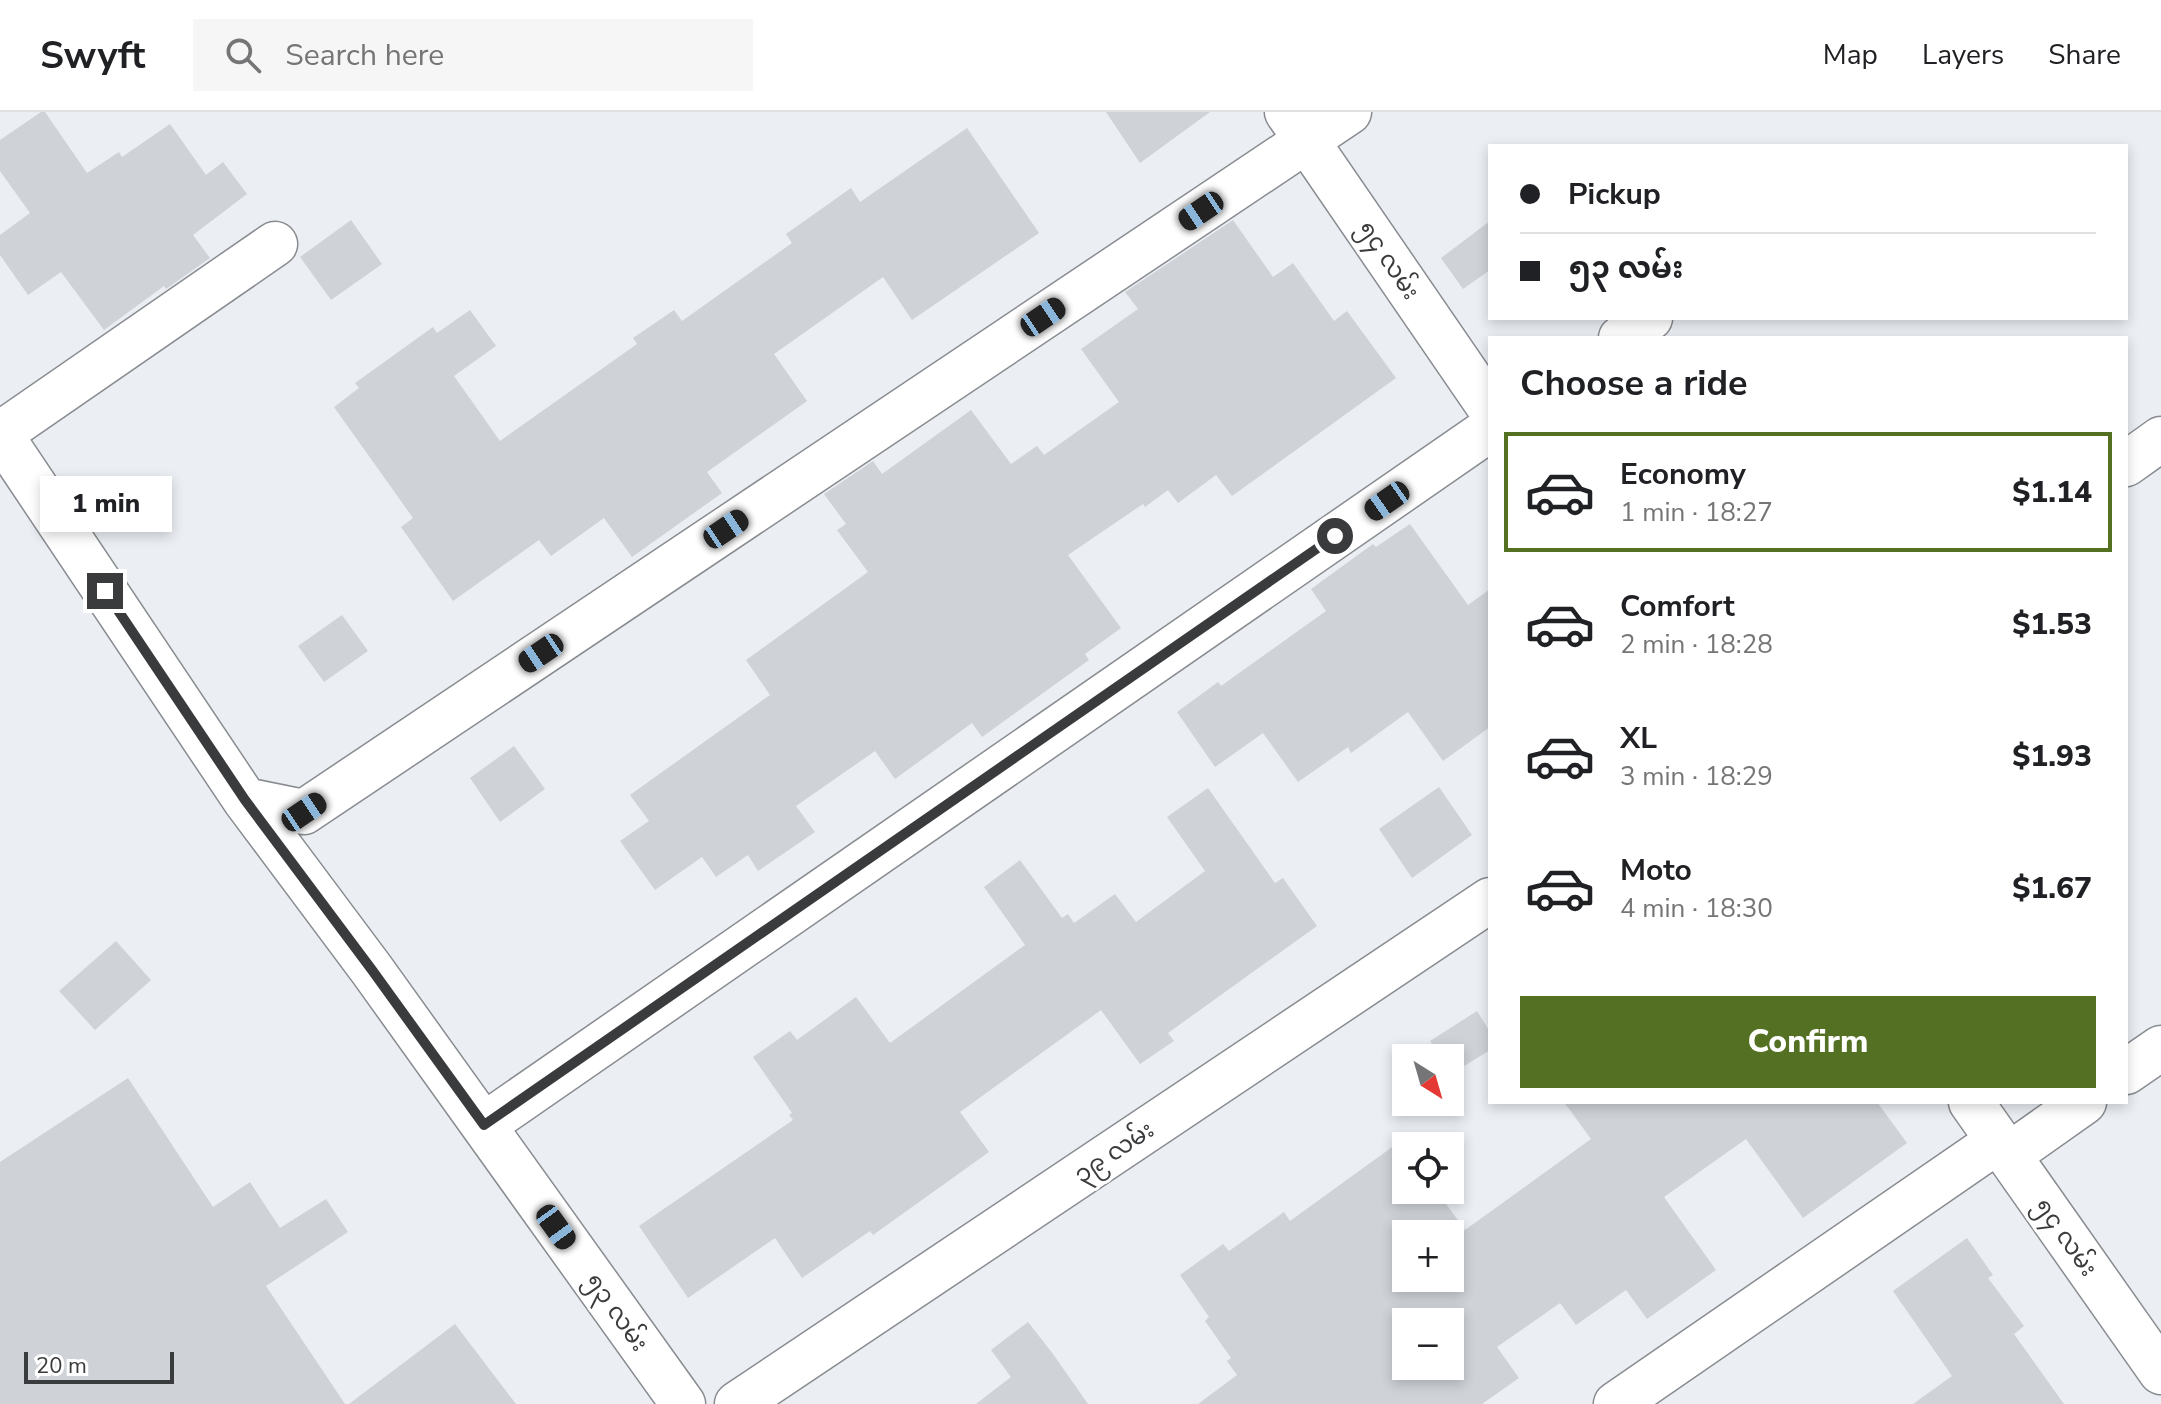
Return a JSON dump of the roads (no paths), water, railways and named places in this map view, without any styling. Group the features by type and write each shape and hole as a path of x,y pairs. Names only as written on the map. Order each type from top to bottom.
{"street":[{"path":"245,800 304,812 1297,126 1349,112"},
{"name":"၅၄ လမ်း","path":"1297,126 1488,405"},
{"path":"0,434 275,244"},
{"path":"1624,336 1647,320"},
{"path":"484,1125 1488,430"},
{"name":"၅၃ လမ်း","path":"0,434 245,800 372,970 683,1404"},
{"path":"2128,463 2161,439"},
{"name":"၃၉ လမ်း","path":"737,1404 1488,901"},
{"path":"2128,1071 2161,1048"},
{"name":"၅၄ လမ်း","path":"1972,1104 2161,1372"},
{"path":"1616,1404 2003,1148 2080,1104"}]}
